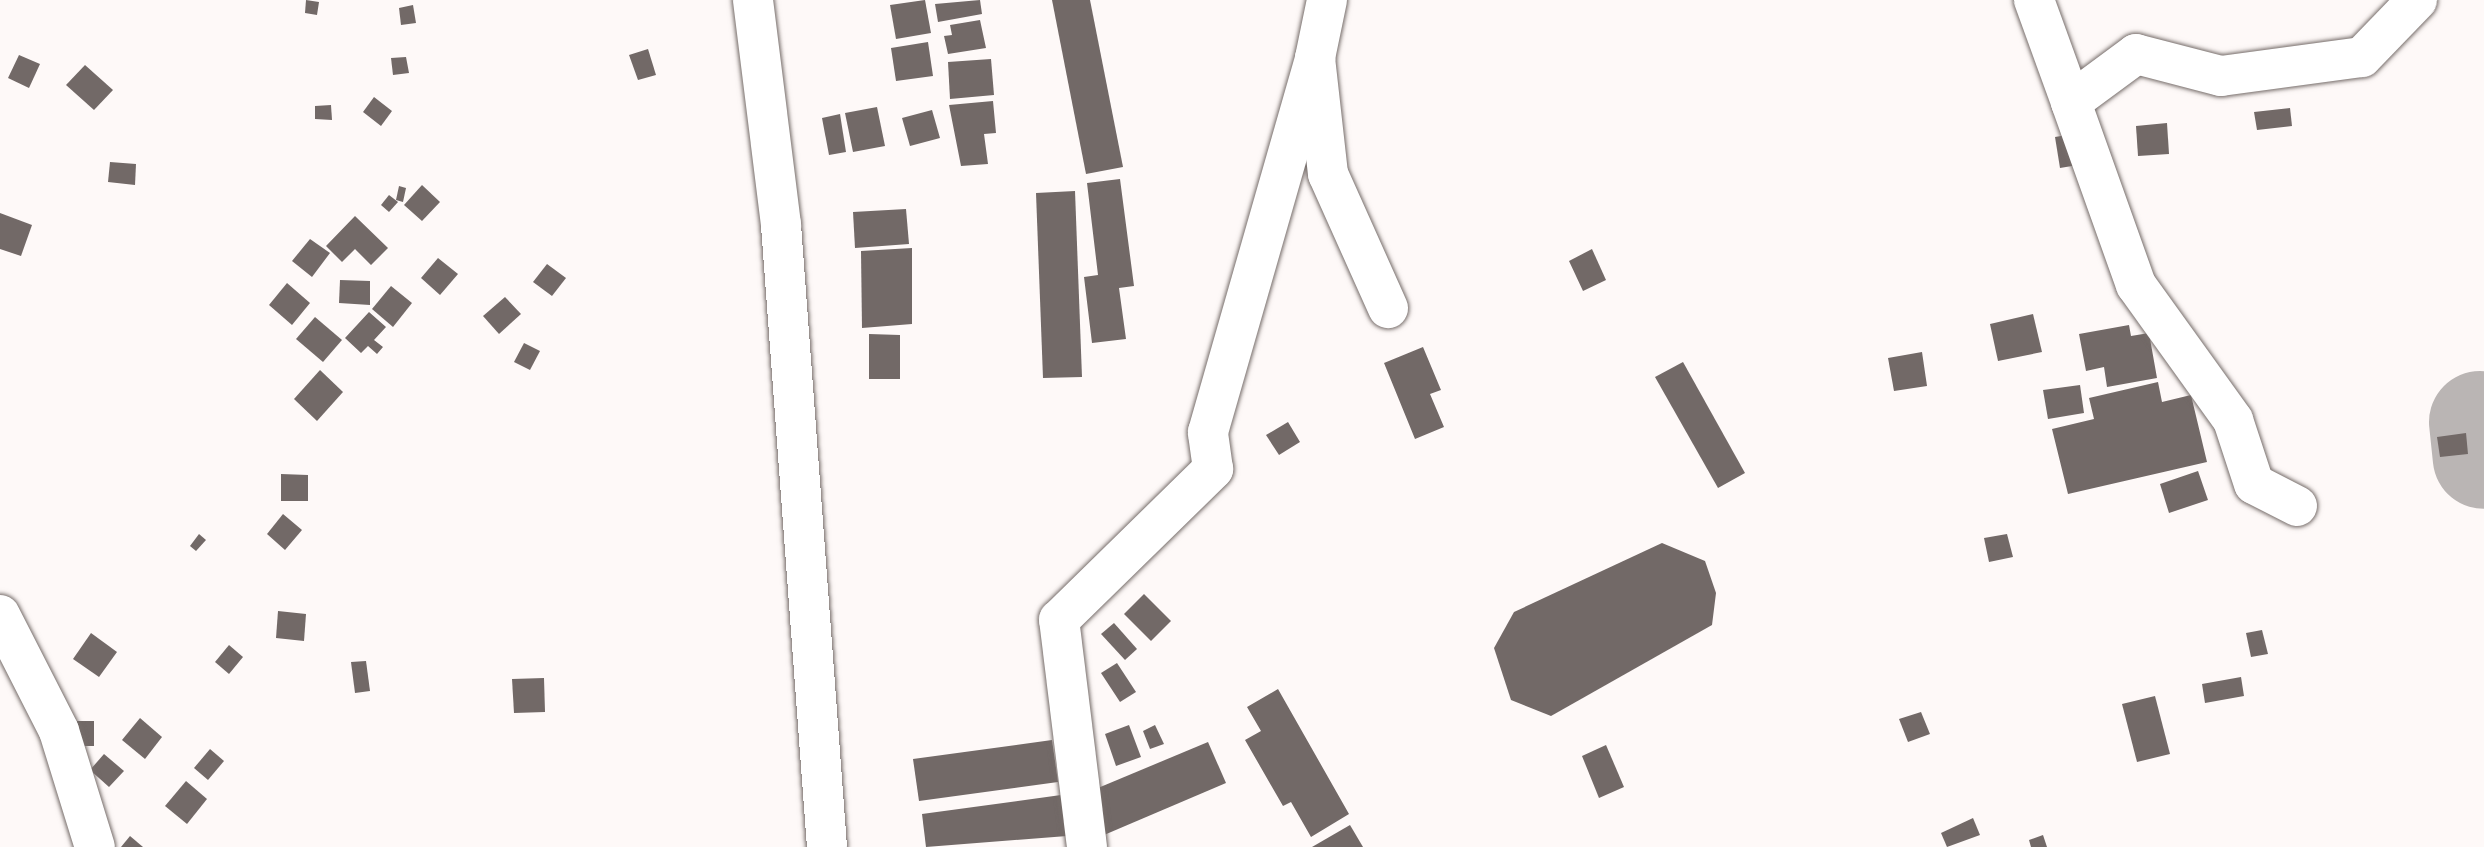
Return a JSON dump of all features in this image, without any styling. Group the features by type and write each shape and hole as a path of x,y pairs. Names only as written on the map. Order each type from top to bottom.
{"street":[{"path":"753,0 781,225 827,847"},
{"path":"1087,847 1059,620 1213,469 1208,432 1316,58 1326,0"},
{"path":"2034,0 2136,284 2233,420 2254,484 2297,506"},
{"path":"2071,102 2136,54 2221,76 2362,57 2417,0"},
{"path":"1316,58 1328,174 1388,308"},
{"path":"0,615 59,730 96,847"}],"building":[{"path":"306,0 319,2 317,15 305,13"},
{"path":"925,0 931,33 896,39 890,5"},
{"path":"980,0 982,14 938,22 935,4"},
{"path":"1052,0 1090,0 1123,167 1086,174"},
{"path":"413,5 416,23 401,25 399,8"},
{"path":"980,20 986,48 948,54 944,36 952,35 950,25"},
{"path":"928,42 933,76 896,81 891,48"},
{"path":"648,49 656,75 638,80 629,55"},
{"path":"19,55 40,64 29,88 8,78"},
{"path":"406,57 409,73 393,75 391,58"},
{"path":"991,59 994,95 950,99 948,62"},
{"path":"85,65 113,90 94,110 66,85"},
{"path":"374,97 392,111 381,126 363,112"},
{"path":"993,101 996,133 984,134 988,164 961,166 949,105"},
{"path":"331,105 332,120 315,119 315,106"},
{"path":"877,107 885,146 853,152 845,113"},
{"path":"2290,108 2292,126 2257,130 2254,112"},
{"path":"932,110 940,138 910,146 902,118"},
{"path":"840,114 846,152 829,155 822,118"},
{"path":"2167,123 2169,154 2138,156 2136,126"},
{"path":"2079,133 2084,164 2060,168 2055,137"},
{"path":"110,162 136,164 135,185 108,182"},
{"path":"1120,179 1134,286 1119,288 1126,339 1092,343 1084,277 1098,275 1087,183"},
{"path":"422,185 440,202 422,221 404,205"},
{"path":"399,186 406,188 403,202 396,200"},
{"path":"1075,191 1082,377 1043,378 1036,193"},
{"path":"389,195 398,202 389,212 381,205"},
{"path":"906,209 909,244 855,248 853,212"},
{"path":"0,213 32,225 21,256 0,249"},
{"path":"355,216 388,248 371,265 355,249 342,262 326,246"},
{"path":"310,239 330,253 312,277 292,261"},
{"path":"912,248 912,324 862,328 861,251"},
{"path":"1592,249 1606,280 1583,291 1569,261"},
{"path":"438,258 458,274 440,295 421,278"},
{"path":"547,264 566,278 552,296 533,282"},
{"path":"340,280 370,281 370,305 339,303"},
{"path":"287,283 310,303 292,325 269,305"},
{"path":"391,286 412,303 393,327 372,309"},
{"path":"505,297 521,314 499,334 483,316"},
{"path":"369,312 386,327 374,340 383,347 377,354 368,346 361,353 345,338"},
{"path":"2033,314 2042,352 1998,361 1990,324"},
{"path":"315,317 342,340 323,362 296,339"},
{"path":"2129,325 2131,336 2149,333 2157,378 2107,387 2104,367 2086,371 2079,334"},
{"path":"869,334 900,335 900,379 869,379"},
{"path":"524,343 540,351 530,370 514,362"},
{"path":"1423,347 1441,390 1430,394 1444,427 1415,439 1384,363"},
{"path":"1922,352 1927,386 1894,391 1888,358"},
{"path":"1683,362 1745,473 1718,488 1655,377"},
{"path":"320,370 343,392 317,421 294,399"},
{"path":"2158,382 2162,402 2191,395 2207,462 2068,494 2052,429 2094,419 2089,398"},
{"path":"2080,385 2084,413 2048,419 2043,390"},
{"path":"1288,422 1300,442 1279,455 1266,435"},
{"path":"2466,433 2468,454 2440,457 2437,437"},
{"path":"2198,471 2208,500 2169,513 2160,484"},
{"path":"281,474 308,475 308,501 281,501"},
{"path":"283,514 302,530 285,550 267,534"},
{"path":"199,534 206,540 196,551 190,546"},
{"path":"2007,534 2013,557 1989,562 1984,538"},
{"path":"1662,543 1705,561 1716,593 1712,625 1551,716 1511,700 1494,648 1514,612"},
{"path":"1144,594 1171,621 1151,641 1124,614"},
{"path":"278,611 306,614 304,641 276,638"},
{"path":"1114,623 1137,649 1125,660 1101,634"},
{"path":"2262,630 2268,654 2251,657 2246,633"},
{"path":"91,633 117,652 99,677 73,659"},
{"path":"229,645 243,657 229,674 215,662"},
{"path":"366,661 370,691 355,693 351,662"},
{"path":"1117,663 1136,692 1120,702 1101,673"},
{"path":"2241,677 2244,696 2205,703 2202,684"},
{"path":"544,678 545,712 514,713 512,679"},
{"path":"1278,689 1349,814 1311,837 1291,802 1283,806 1245,740 1261,731 1247,707"},
{"path":"2155,696 2170,754 2137,762 2122,704"},
{"path":"1921,712 1930,734 1908,742 1899,719"},
{"path":"140,718 162,737 145,759 122,740"},
{"path":"77,721 94,721 94,746 77,746"},
{"path":"1129,725 1141,757 1116,766 1105,734"},
{"path":"1155,725 1164,744 1150,749 1143,731"},
{"path":"1052,740 1058,782 919,801 913,759"},
{"path":"1208,742 1226,783 1104,835 1086,793"},
{"path":"1606,745 1624,787 1599,798 1582,756"},
{"path":"210,749 224,761 208,780 194,768"},
{"path":"104,754 124,771 109,787 90,770"},
{"path":"186,781 207,799 187,824 165,806"},
{"path":"1061,795 1067,836 926,847 922,814"},
{"path":"1973,818 1980,835 1947,847 1941,833"},
{"path":"1350,825 1363,847 1312,847"},
{"path":"2043,835 2047,847 2031,847 2029,840"},
{"path":"130,836 143,847 121,847"}],"taxiway":[{"path":"2480,422 2484,458"}]}
